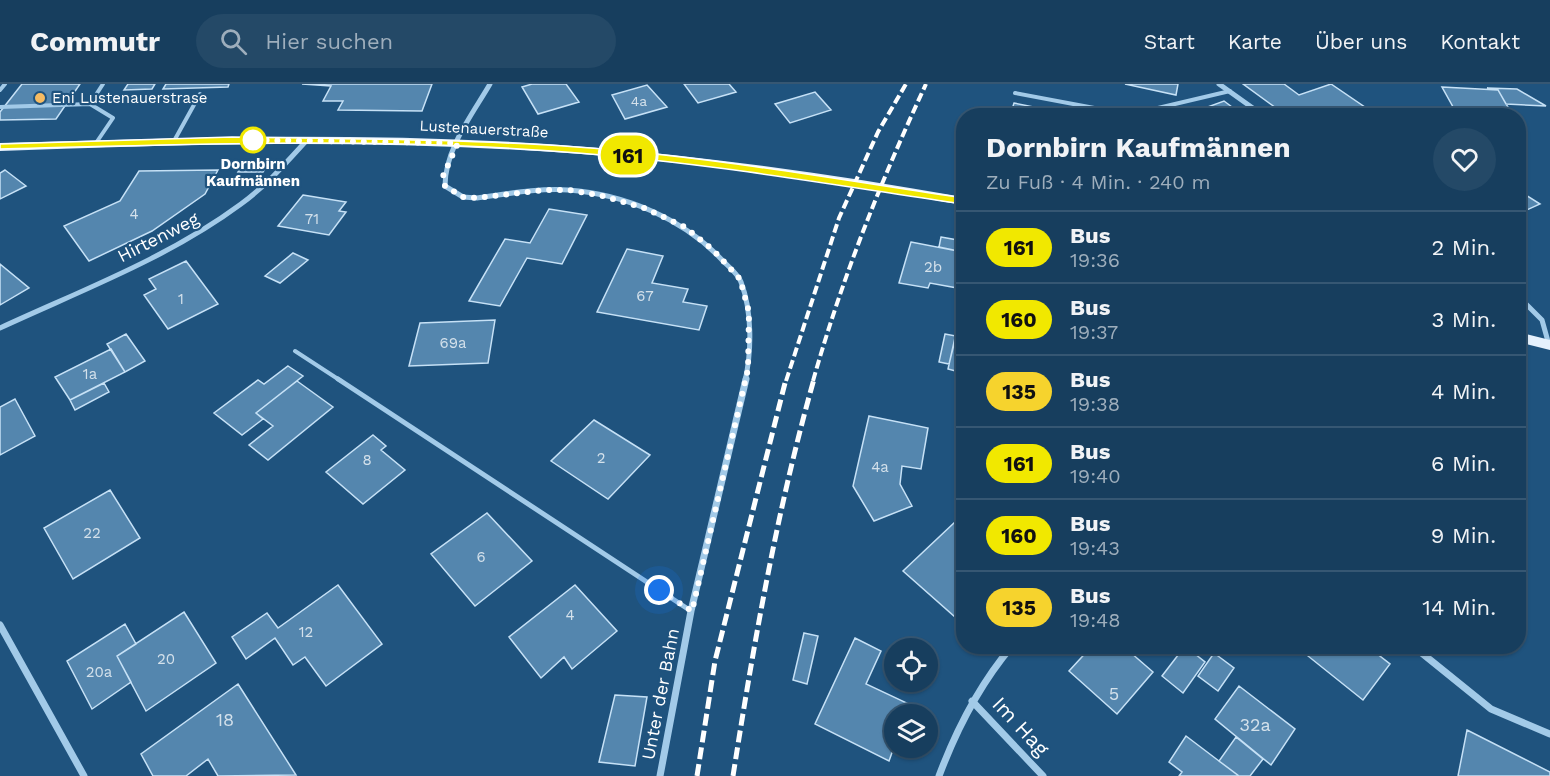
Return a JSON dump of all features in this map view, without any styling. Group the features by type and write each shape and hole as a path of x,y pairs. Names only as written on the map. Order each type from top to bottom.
{"main road":[{"name":"Lustenauerstraße","path":"0,147 174,141 307,140 458,143 579,150 746,168 956,200"},
{"path":"1526,339 1550,345"}],"street":[{"path":"458,143 490,84"},
{"path":"1219,84 1253,108"},
{"name":"Hirtenweg","path":"0,328 198,234 232,212 272,179 307,140"},
{"name":"Unter der Bahn","path":"458,143 443,176 445,186 455,193 477,198 545,190 569,190 603,196 644,208 685,227 713,250 740,279 749,312 748,369 692,611 660,776"},
{"path":"1526,304 1542,320 1550,345"},
{"path":"0,626 84,776"},
{"path":"939,776 953,738 972,701 1005,654"},
{"path":"1423,654 1491,709 1550,734"},
{"name":"Im Hag","path":"972,701 1043,776"}],"lane":[{"path":"0,90 4,84"},
{"path":"90,104 103,84"},
{"path":"1158,108 1230,91"},
{"path":"1015,93 1094,108"},
{"path":"174,141 200,94"},
{"path":"0,107 90,104 113,118 96,143"},
{"path":"295,351 692,611"}],"building":[{"name":"Eni Lustenauerstrase","path":"22,84 80,84 56,119 0,120 0,112"},
{"path":"128,84 155,84 152,89 124,90"},
{"path":"166,84 229,84 228,87 163,89"},
{"path":"302,84 432,84 422,111 338,110 343,101 323,101 331,86"},
{"path":"532,84 566,84 579,102 538,114 522,87"},
{"path":"684,84 729,84 736,92 698,103"},
{"path":"1125,84 1178,84 1176,95"},
{"path":"1243,84 1284,84 1299,95 1331,84 1366,108 1276,108"},
{"path":"647,85 667,107 625,119 612,95"},
{"path":"1442,87 1498,90 1508,108 1454,108"},
{"path":"1487,88 1517,89 1546,106 1506,104 1498,90"},
{"path":"815,92 831,110 790,123 775,104"},
{"path":"1224,101 1233,108 1205,108"},
{"path":"1014,103 1039,108 1012,108"},
{"path":"241,167 266,167 263,172 238,172"},
{"path":"5,170 26,186 0,199 0,173"},
{"path":"218,170 205,194 152,231 89,261 64,226 120,201 139,171"},
{"path":"303,195 346,202 339,211 346,212 329,235 278,226"},
{"path":"1526,195 1540,204 1526,210"},
{"path":"549,209 587,215 562,264 527,258 500,306 469,301 505,239 530,243"},
{"path":"941,237 956,240 956,251 939,247"},
{"path":"911,242 956,251 956,288 930,283 928,288 899,283"},
{"path":"627,249 663,256 652,283 688,289 683,302 707,306 699,330 597,312"},
{"path":"293,253 308,260 280,283 265,276"},
{"path":"186,261 218,304 168,329 144,295 156,289 149,279"},
{"path":"0,264 29,288 0,305"},
{"path":"495,320 488,363 409,366 420,323"},
{"path":"956,333 956,371 948,369"},
{"path":"126,334 145,361 125,372 107,344"},
{"path":"945,334 956,336 949,364 939,362"},
{"path":"111,349 125,372 70,400 55,377"},
{"path":"288,366 303,376 256,413 263,419 242,435 214,413 258,380 264,384"},
{"path":"297,381 333,407 268,460 249,445 273,426 256,413"},
{"path":"104,383 109,392 75,410 70,400"},
{"path":"15,399 35,436 0,455 0,407"},
{"path":"869,416 928,428 921,469 902,466 900,484 912,506 874,521 853,486"},
{"path":"594,420 650,455 608,499 551,461"},
{"path":"373,435 386,446 381,450 405,470 363,504 326,472"},
{"path":"110,490 140,538 73,579 44,528"},
{"path":"487,513 532,561 475,606 431,554"},
{"path":"955,522 956,523 956,618 903,571"},
{"path":"338,585 382,644 326,686 305,657 293,665 275,638 246,659 232,637 267,613 278,628"},
{"path":"575,585 617,631 572,669 564,657 541,678 509,637"},
{"path":"184,612 216,663 146,711 117,656"},
{"path":"125,624 136,644 117,656 131,682 92,709 67,661"},
{"path":"804,633 818,636 807,684 793,680"},
{"path":"855,638 881,651 866,684 909,704 884,704 884,758 890,758 889,761 815,724"},
{"path":"1085,654 1132,654 1153,672 1117,714 1069,671"},
{"path":"1179,654 1195,654 1205,662 1183,693 1162,676"},
{"path":"1213,654 1234,668 1218,691 1198,676"},
{"path":"1310,654 1377,654 1390,664 1363,700 1308,656"},
{"path":"238,684 296,775 218,776 208,759 186,776 153,776 141,754"},
{"path":"1239,686 1295,729 1271,765 1215,719"},
{"path":"615,695 647,697 635,766 599,762"},
{"path":"1467,730 1550,772 1550,776 1458,776"},
{"path":"1186,736 1239,776 1179,776 1182,772 1169,762"},
{"path":"1236,737 1263,759 1250,776 1239,776 1219,761"}],"railway":[{"path":"786,381 839,218 878,132 906,84"},
{"path":"813,381 864,230 893,157 926,84"},
{"path":"697,776 715,661 786,379"},
{"path":"733,776 768,576 789,477 814,379"}],"bus line":[{"name":"161","path":"0,147 232,140 458,143 579,150 746,168 956,200"}],"place":[{"name":"Eni Lustenauerstrase","path":"40,98"},
{"name":"Dornbirn Kaufmännen","path":"253,140"}],"route":[{"path":"253,140 249,140 458,143 443,176 445,186 463,197 477,198 545,190 569,190 603,196 644,208 685,227 727,264 740,279 749,312 748,369 692,611 659,590"}]}
